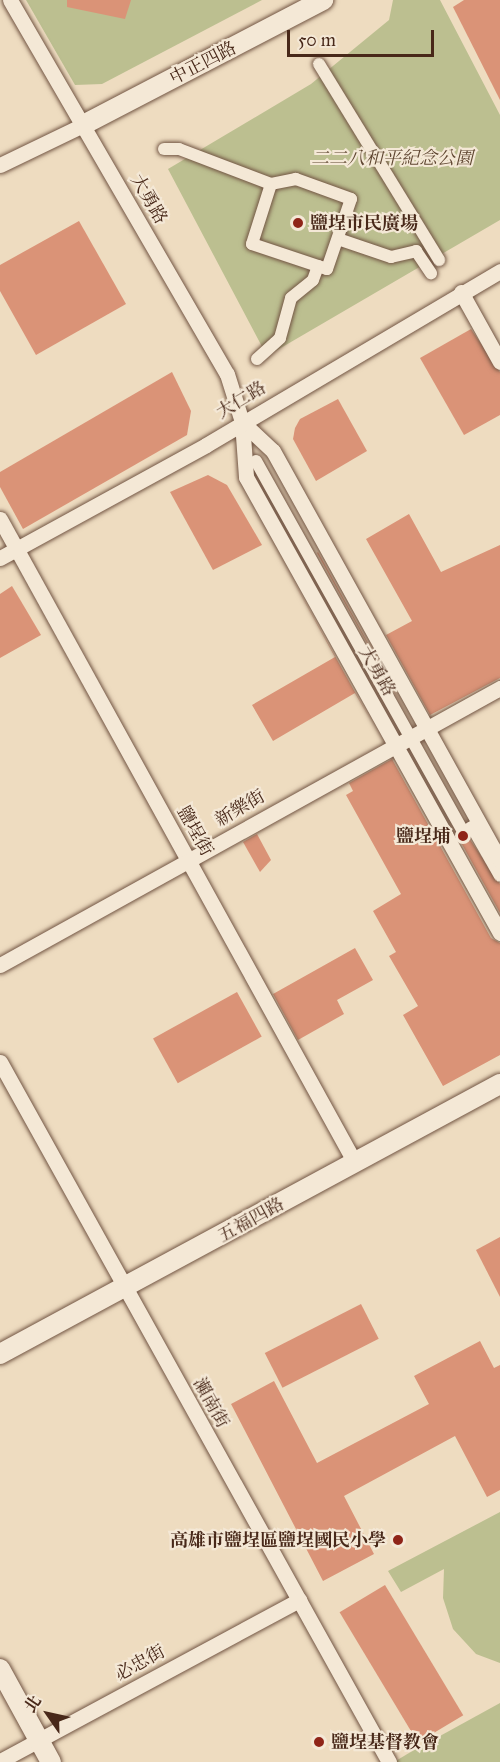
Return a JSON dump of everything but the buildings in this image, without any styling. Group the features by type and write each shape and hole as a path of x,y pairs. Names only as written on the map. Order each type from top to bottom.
{"street":[{"name":"大勇路","path":"10,0 227,374 242,422 246,477 403,740 500,933"},
{"name":"中正四路","path":"83,125 322,0"},
{"path":"319,64 439,260"},
{"path":"0,165 83,125"},
{"path":"164,149 179,149 271,184 296,179 351,199 327,269 252,244 271,184"},
{"path":"338,239 391,257 416,251 431,273"},
{"path":"257,359 280,338 291,298 313,280 318,266"},
{"name":"大仁路","path":"0,558 242,422 500,271"},
{"path":"461,292 500,362"},
{"name":"大勇路","path":"242,422 273,451 424,729 500,861"},
{"path":"256,461 403,740 463,832 472,827 500,876"},
{"name":"鹽埕街","path":"0,519 356,1163"},
{"name":"新樂街","path":"0,965 500,688"},
{"name":"瀨南街","path":"0,1062 389,1762"},
{"name":"五福四路","path":"0,1354 500,1084"},
{"name":"必忠街","path":"0,1761 299,1600"},
{"path":"0,1669 51,1762"}],"green space":[{"path":"26,0 262,0 102,84 75,85"},
{"name":"二二八和平紀念公園","path":"393,0 440,0 500,115 500,220 267,356 168,169 311,84 389,20"},
{"path":"500,1512 500,1663 476,1654 453,1629 443,1598 444,1569 401,1592 388,1571"},
{"path":"500,1703 500,1762 394,1762 409,1753"}],"place":[{"name":"鹽埕市民廣場","path":"298,223"},
{"name":"鹽埕埔","path":"463,836"},
{"name":"高雄市鹽埕區鹽埕國民小學","path":"398,1540"},
{"name":"鹽埕基督教會","path":"319,1742"}]}
